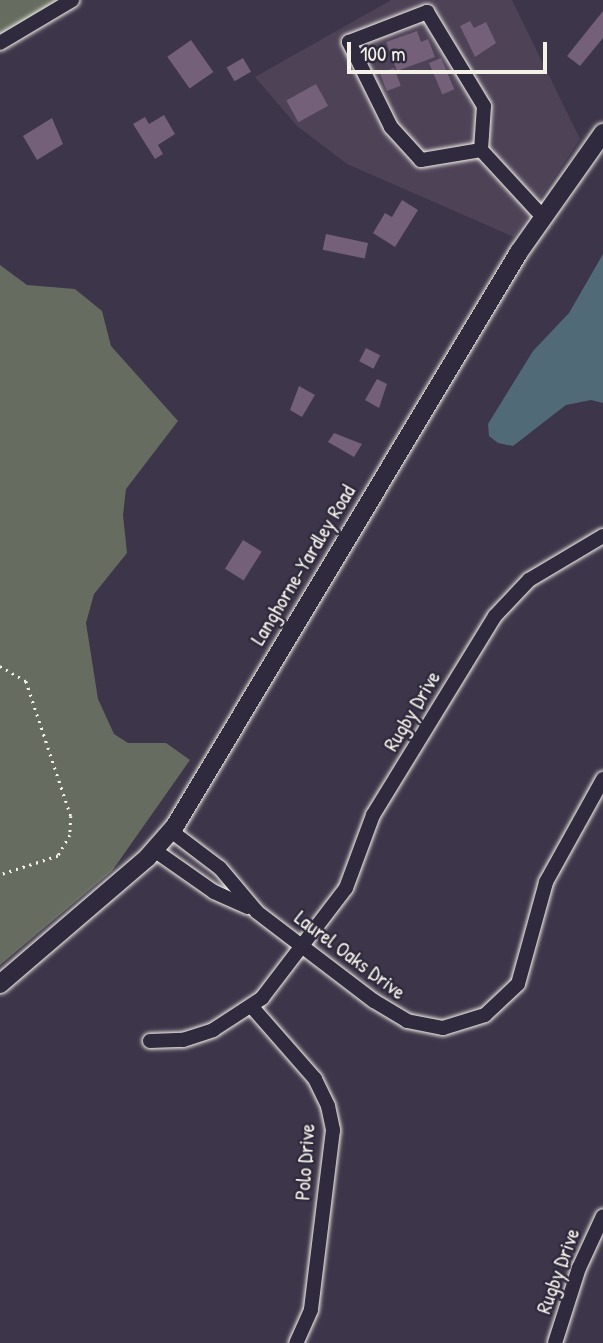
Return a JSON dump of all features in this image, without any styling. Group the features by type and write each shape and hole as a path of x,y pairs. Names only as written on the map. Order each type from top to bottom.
{"main road":[{"name":"Langhorne-Yardley Road","path":"0,984 154,850 171,831 542,216 600,138"}],"street":[{"path":"0,43 72,0"},
{"path":"481,150 421,160 391,127 349,42 427,12 484,106 481,150 542,216"},
{"name":"Rugby Drive","path":"251,1007 303,946 346,888 373,815 495,616 528,580 603,536"},
{"name":"Laurel Oaks Drive","path":"154,850 214,892 257,912 407,1021 443,1028 485,1015 508,997 526,970 546,882 603,779"},
{"name":"Laurel Oaks Drive","path":"171,831 220,868 257,912"},
{"path":"150,1041 200,1035 251,1007"},
{"name":"Polo Drive","path":"251,1007 315,1079 328,1106 332,1130 311,1310 296,1343"},
{"name":"Rugby Drive","path":"555,1343 579,1268 603,1216"}],"path":[{"path":"0,666 26,681 71,816 70,835 58,856 0,875"}],"shaded area":[{"path":"391,0 512,0 580,139 514,237 347,164 297,126 255,77"}],"green space":[{"path":"0,0 59,0 0,35"},
{"path":"0,265 27,285 75,289 102,311 111,346 178,421 126,489 123,515 127,553 94,594 86,623 98,699 114,734 128,743 166,743 190,760 112,871 0,965"}],"water":[{"path":"603,254 603,403 591,400 566,405 513,446 498,443 489,436 488,424 533,351 569,313"}],"building":[{"path":"603,11 603,38 580,66 567,56"},
{"path":"470,21 474,28 486,22 496,43 475,57 460,26"},
{"path":"417,31 421,42 428,39 435,57 397,71 386,42"},
{"path":"191,40 213,72 190,89 167,57"},
{"path":"243,58 251,72 235,81 227,68"},
{"path":"441,58 454,89 442,94 429,63"},
{"path":"394,68 401,86 387,91 380,73"},
{"path":"316,84 328,106 298,122 286,100"},
{"path":"164,115 175,134 158,145 163,154 155,159 133,124 145,117 149,124"},
{"path":"52,118 63,144 37,160 23,136"},
{"path":"402,200 418,210 395,247 373,233 385,213 392,217"},
{"path":"326,234 368,243 365,259 323,250"},
{"path":"366,348 380,355 373,369 359,361"},
{"path":"377,379 387,384 379,408 365,400"},
{"path":"299,386 315,395 302,417 290,410"},
{"path":"334,433 362,444 354,457 328,442"},
{"path":"243,540 262,552 244,580 225,569"}]}
